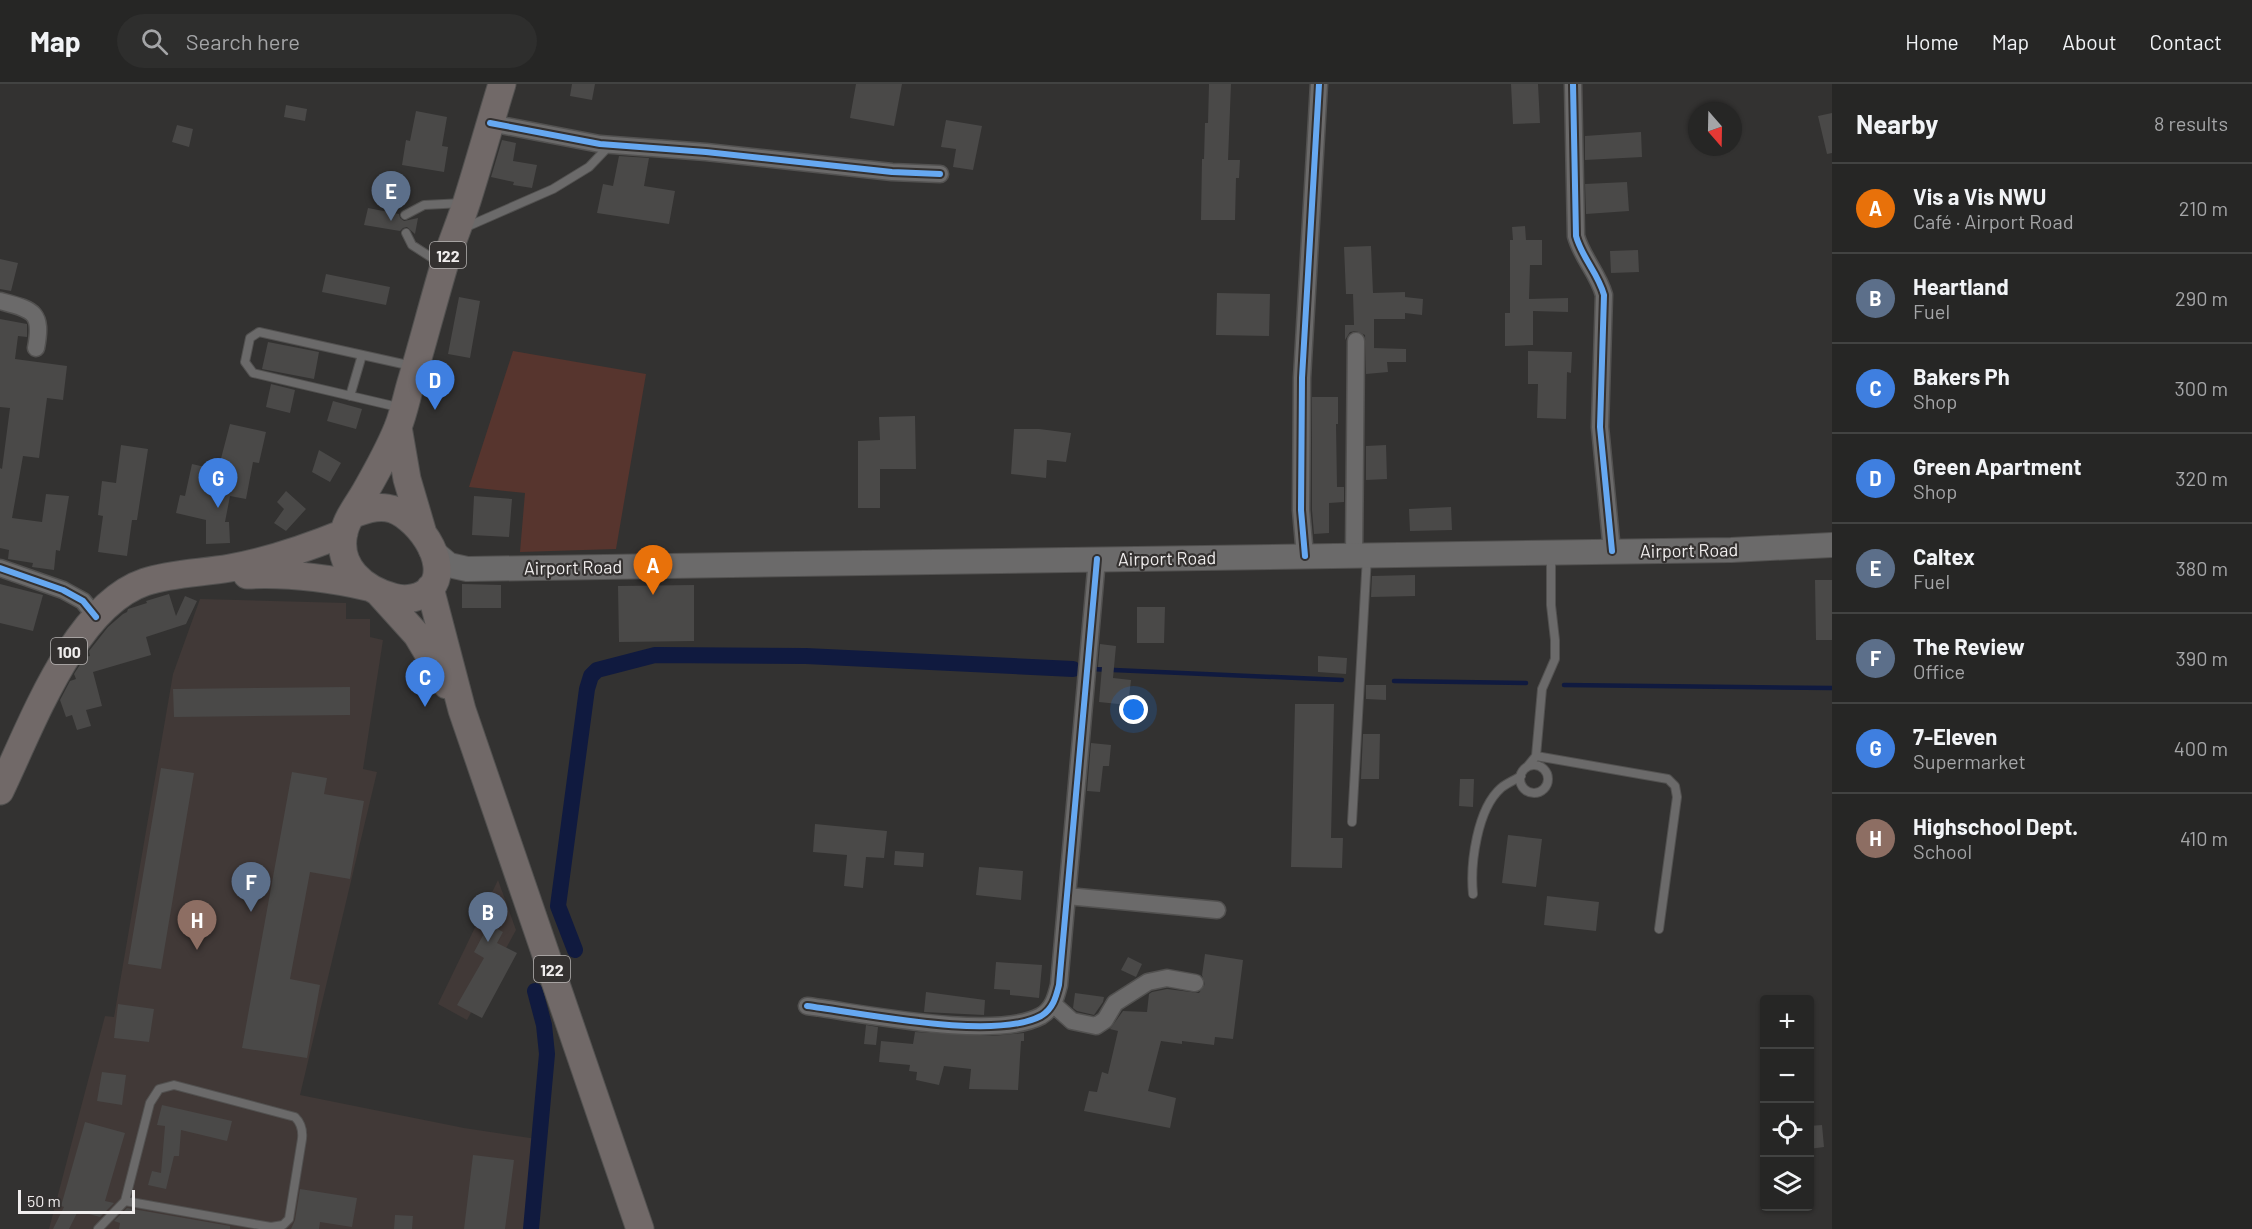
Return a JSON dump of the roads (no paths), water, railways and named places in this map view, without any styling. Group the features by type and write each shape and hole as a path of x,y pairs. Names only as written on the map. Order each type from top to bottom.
{"main road":[{"name":"122","path":"348,524 383,459 401,418 444,265 502,84"},
{"name":"122","path":"401,418 407,479 427,540"},
{"name":"100","path":"0,791 55,676 73,644 115,598 144,582 281,556 348,524 365,510 387,508 400,512 449,565 467,568"},
{"path":"348,524 345,557 356,577 373,590"},
{"path":"427,540 433,583"},
{"name":"Airport Road","path":"467,568 1731,550 1832,544"},
{"name":"100","path":"196,573 229,576 297,576 341,581 401,600 422,595 433,583 449,572 467,568"},
{"name":"122","path":"433,583 462,710 640,1229"},
{"name":"122","path":"373,590 417,635 462,710"}],"street":[{"path":"1305,556 1301,510 1302,378 1319,84"},
{"path":"1573,84 1576,236 1586,263 1600,283 1605,309 1600,427 1611,551"},
{"path":"490,123 611,145 706,152 892,172 940,174"},
{"path":"0,301 19,306 32,313 38,320 40,327 36,348"},
{"path":"1356,340 1361,555"},
{"path":"807,1006 968,1027 1030,1020 1042,1015 1053,1004 1059,985 1097,559"},
{"path":"0,568 63,590 82,601 96,617"},
{"path":"1067,896 1217,910"},
{"path":"1053,1004 1072,1021 1096,1026 1105,1020 1115,1003 1148,982 1167,978 1196,982"}],"lane":[{"path":"456,230 483,221 553,189 589,167 611,145"},
{"path":"405,215 424,205 466,202"},
{"path":"406,232 412,245 444,265"},
{"path":"401,418 350,396 253,373 246,362 250,338 259,332 415,367"},
{"path":"350,396 362,355"},
{"path":"1473,894 1472,882 1479,829 1486,809 1502,787 1521,776 1536,756 1542,689 1555,659 1556,640 1551,605 1551,552"},
{"path":"1352,822 1361,555"},
{"path":"1536,756 1668,779 1675,786 1677,797 1659,929"},
{"path":"1521,776 1523,786 1531,792 1541,791 1545,787 1548,777 1543,768 1527,767"},
{"path":"98,1229 125,1201 150,1103 154,1095 165,1086 174,1085 295,1117 299,1121 303,1131 290,1219 283,1225 271,1227 125,1201"}],"waterway":[{"path":"575,950 558,906 587,689 591,676 597,670 655,655 806,656 1073,669"},
{"path":"1091,669 1342,680"},
{"path":"1394,681 1526,683"},
{"path":"1564,685 1832,688"},
{"path":"531,1229 547,1054 544,1025 535,991"}],"place":[{"name":"Caltex","path":"391,221"},
{"name":"Green Apartment","path":"435,410"},
{"name":"7-Eleven","path":"218,508"},
{"name":"Vis a Vis NWU","path":"653,595"},
{"name":"Bakers Ph","path":"425,707"},
{"name":"The Review","path":"251,912"},
{"name":"Heartland","path":"488,942"},
{"name":"Highschool Dept.","path":"197,950"}]}
